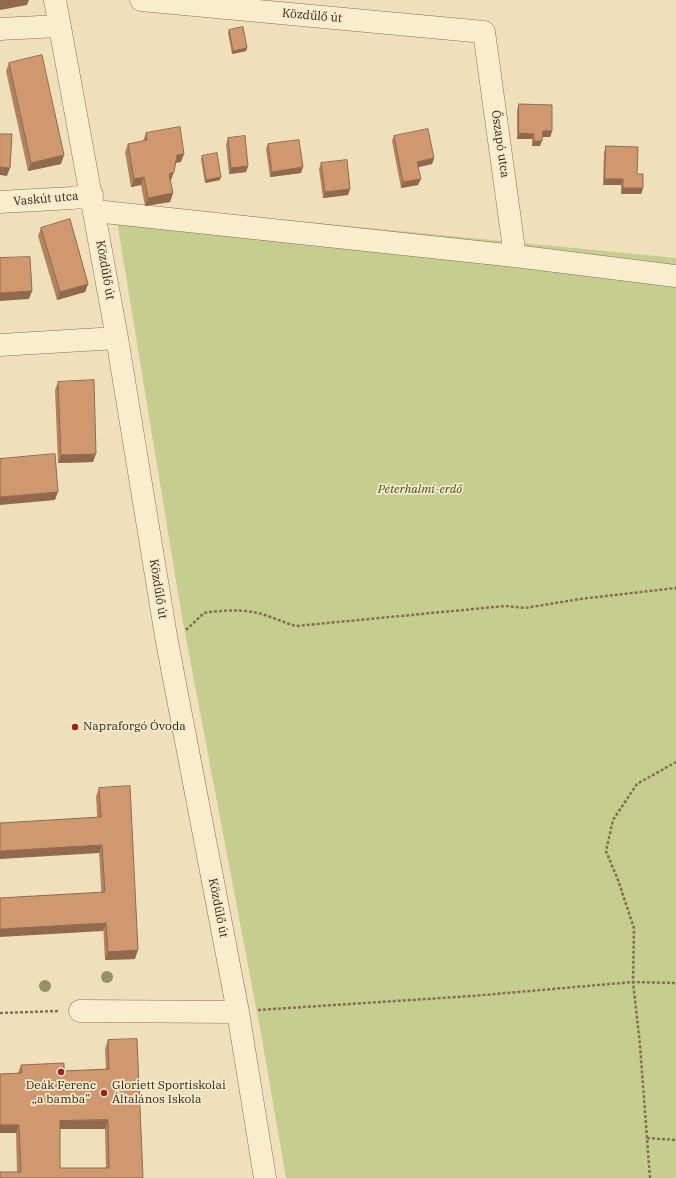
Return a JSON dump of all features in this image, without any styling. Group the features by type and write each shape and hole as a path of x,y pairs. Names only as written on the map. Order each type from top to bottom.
{"street":[{"name":"Közdűlő út","path":"55,0 94,203 167,642 238,1012 265,1178"},
{"name":"Közdűlő út","path":"141,0 484,32"},
{"path":"0,29 59,26"},
{"name":"Őszapó utca","path":"484,32 515,256"},
{"name":"Vaskút utca","path":"0,202 72,198 94,203 676,276"},
{"path":"0,345 117,338"},
{"path":"80,1011 238,1012"}],"path":[{"path":"167,642 181,634 204,613 208,612 250,611 268,616 279,622 296,626 505,606 525,608 580,599 676,588"},
{"path":"650,1178 640,1045 632,982 634,928 618,880 606,851 613,820 637,784 676,762"},
{"path":"238,1012 472,996 632,982 676,983"},
{"path":"0,1013 80,1011"},
{"path":"647,1138 676,1140"}],"green space":[{"name":"Péterhalmi-erdő","path":"114,203 676,258 676,1178 286,1178 262,1039 182,617"}],"building":[{"path":"243,27 247,48 233,51 229,30"},
{"path":"42,55 64,155 31,163 9,63"},
{"path":"519,104 552,105 552,131 543,131 542,141 534,141 534,134 519,133"},
{"path":"180,127 184,154 177,155 174,172 169,174 173,193 148,198 144,177 134,179 128,144 147,140 146,133"},
{"path":"428,129 434,158 417,162 421,179 403,182 394,136"},
{"path":"0,134 12,134 10,168 0,167"},
{"path":"245,136 248,166 231,168 228,138"},
{"path":"299,140 303,167 272,172 268,144"},
{"path":"606,146 638,147 637,174 643,174 643,188 623,188 623,179 605,179"},
{"path":"217,153 221,177 206,180 202,156"},
{"path":"347,160 350,189 325,192 321,163"},
{"path":"70,219 88,284 60,292 41,228"},
{"path":"30,257 32,291 0,293 0,258"},
{"path":"94,380 96,454 61,455 58,382"},
{"path":"55,454 58,492 0,497 0,459"},
{"path":"130,786 138,950 108,952 106,923 0,929 0,898 105,892 102,845 0,851 0,823 101,817 99,788"},
{"path":"137,1039 143,1178 0,1178 0,1172 21,1172 19,1125 0,1125 0,1074 22,1073 21,1065 64,1063 64,1071 109,1069 108,1040","holes":["108,1120 109,1168 60,1168 60,1121"]}],"place":[{"name":"Napraforgó Óvoda","path":"75,727"},
{"name":"Deák Ferenc „a bamba”","path":"61,1072"},
{"name":"Gloriett Sportiskolai Általános Iskola","path":"104,1093"}]}
